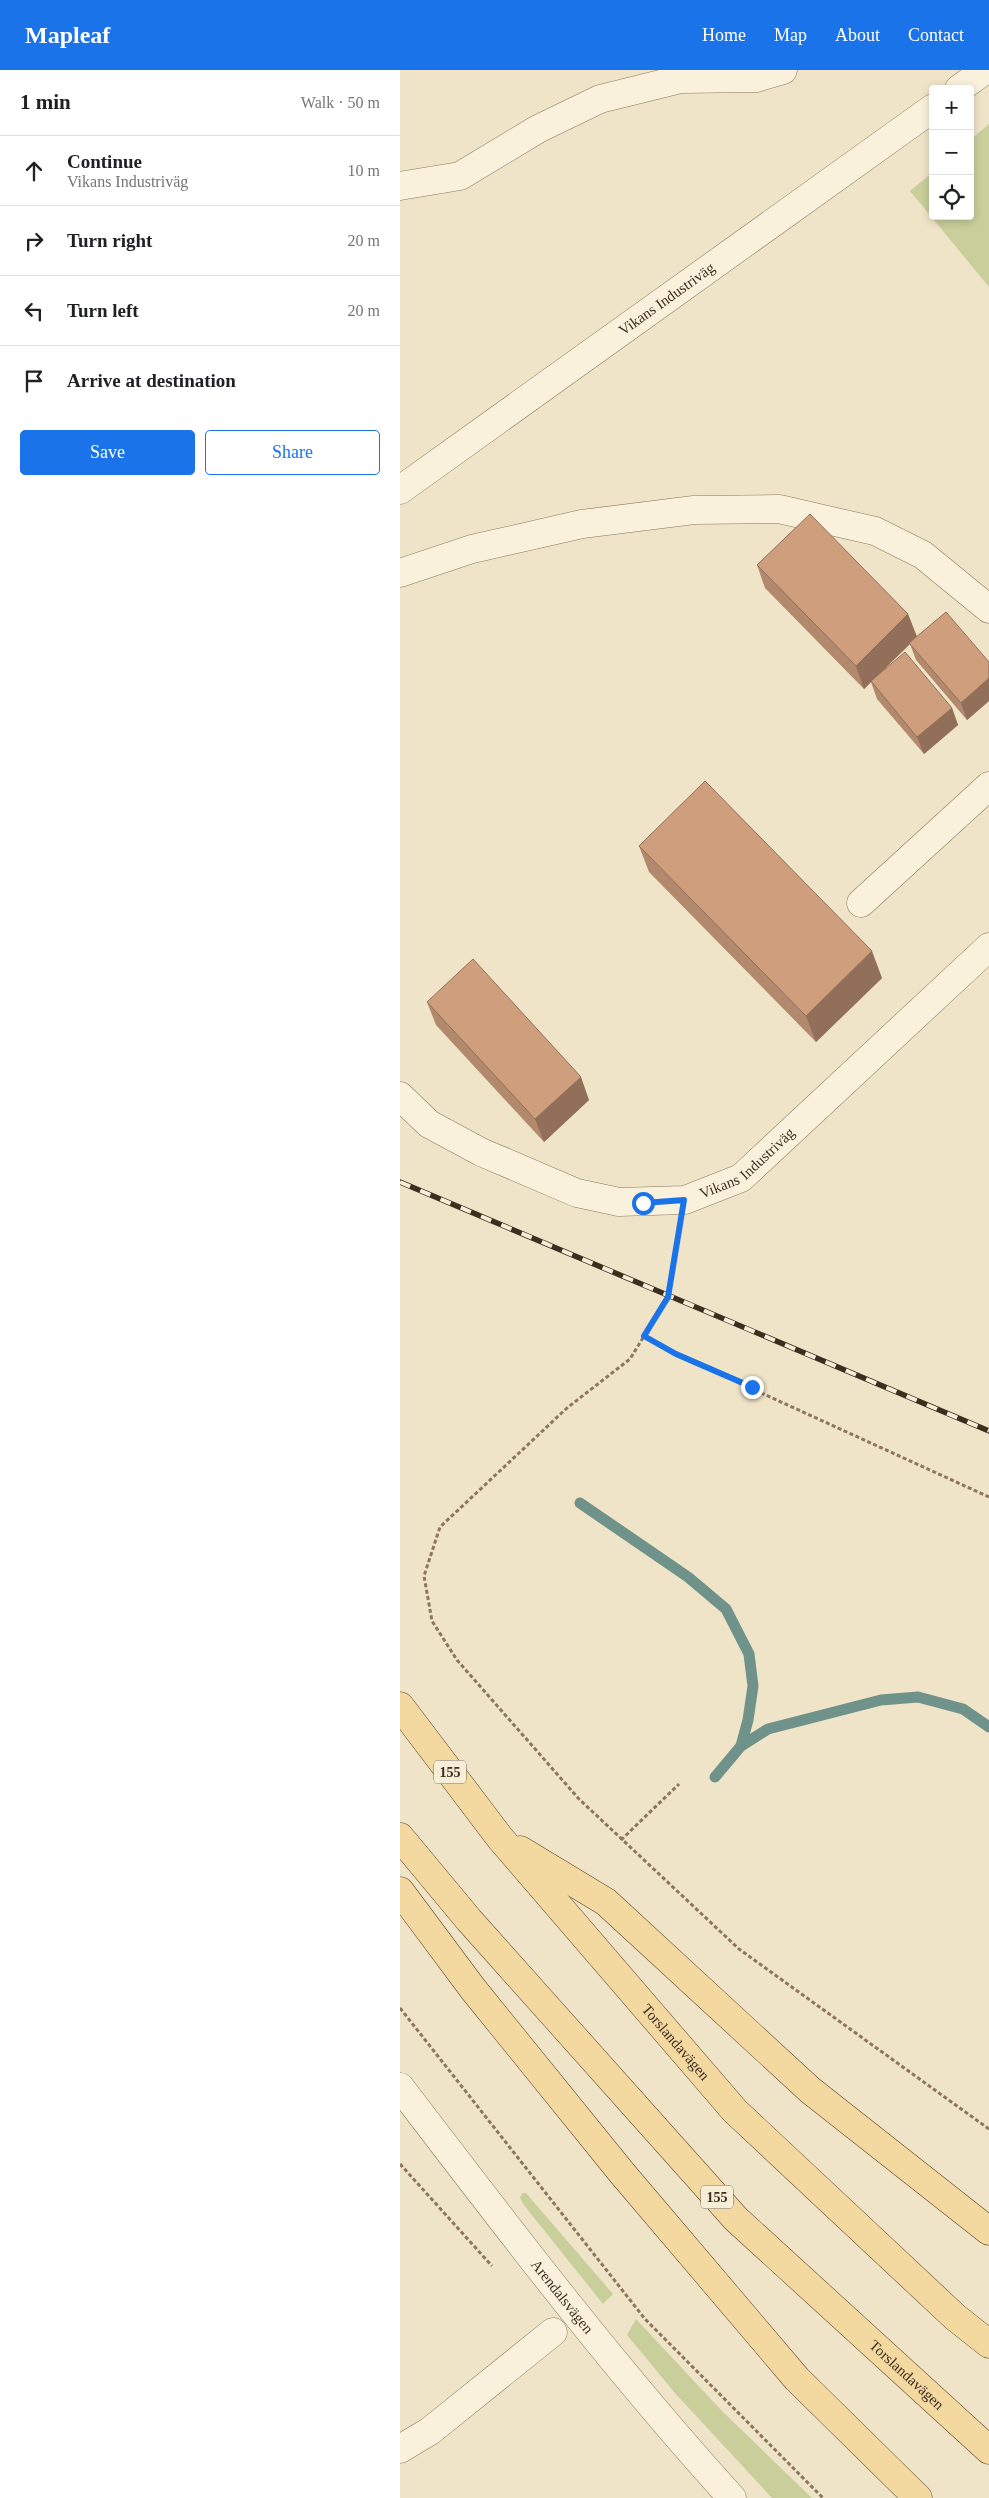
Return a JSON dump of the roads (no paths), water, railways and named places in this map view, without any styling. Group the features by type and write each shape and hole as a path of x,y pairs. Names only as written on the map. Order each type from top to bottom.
{"main road":[{"name":"Torslandavägen","path":"400,1706 500,1838 735,2111 955,2317 989,2344"},
{"name":"Torslandavägen","path":"400,1837 469,1920 736,2219 989,2450"},
{"path":"500,1838 606,1902 810,2090 989,2231"},
{"path":"400,1890 473,1989 622,2173 797,2379 918,2498"}],"street":[{"path":"400,186 460,176 538,129 600,99 681,79 756,78 784,70"},
{"path":"964,85 985,70"},
{"name":"Vikans Industriväg","path":"400,490 929,111"},
{"path":"400,573 472,549 582,524 694,510 779,509 875,531 923,555 989,609"},
{"path":"861,903 989,786"},
{"name":"Vikans Industriväg","path":"400,1096 429,1124 481,1152 577,1192 619,1202 684,1200 741,1178 989,947"},
{"name":"Arendalsvägen","path":"400,2087 567,2305 673,2433 732,2498"},
{"path":"400,2449 430,2430 553,2332"}],"waterway":[{"path":"580,1503 688,1577 726,1609 749,1654 753,1686 748,1720 741,1746"},
{"path":"715,1777 741,1746 768,1729 881,1700 918,1697 963,1709 989,1727"}],"railway":[{"path":"400,1182 989,1431"}]}
